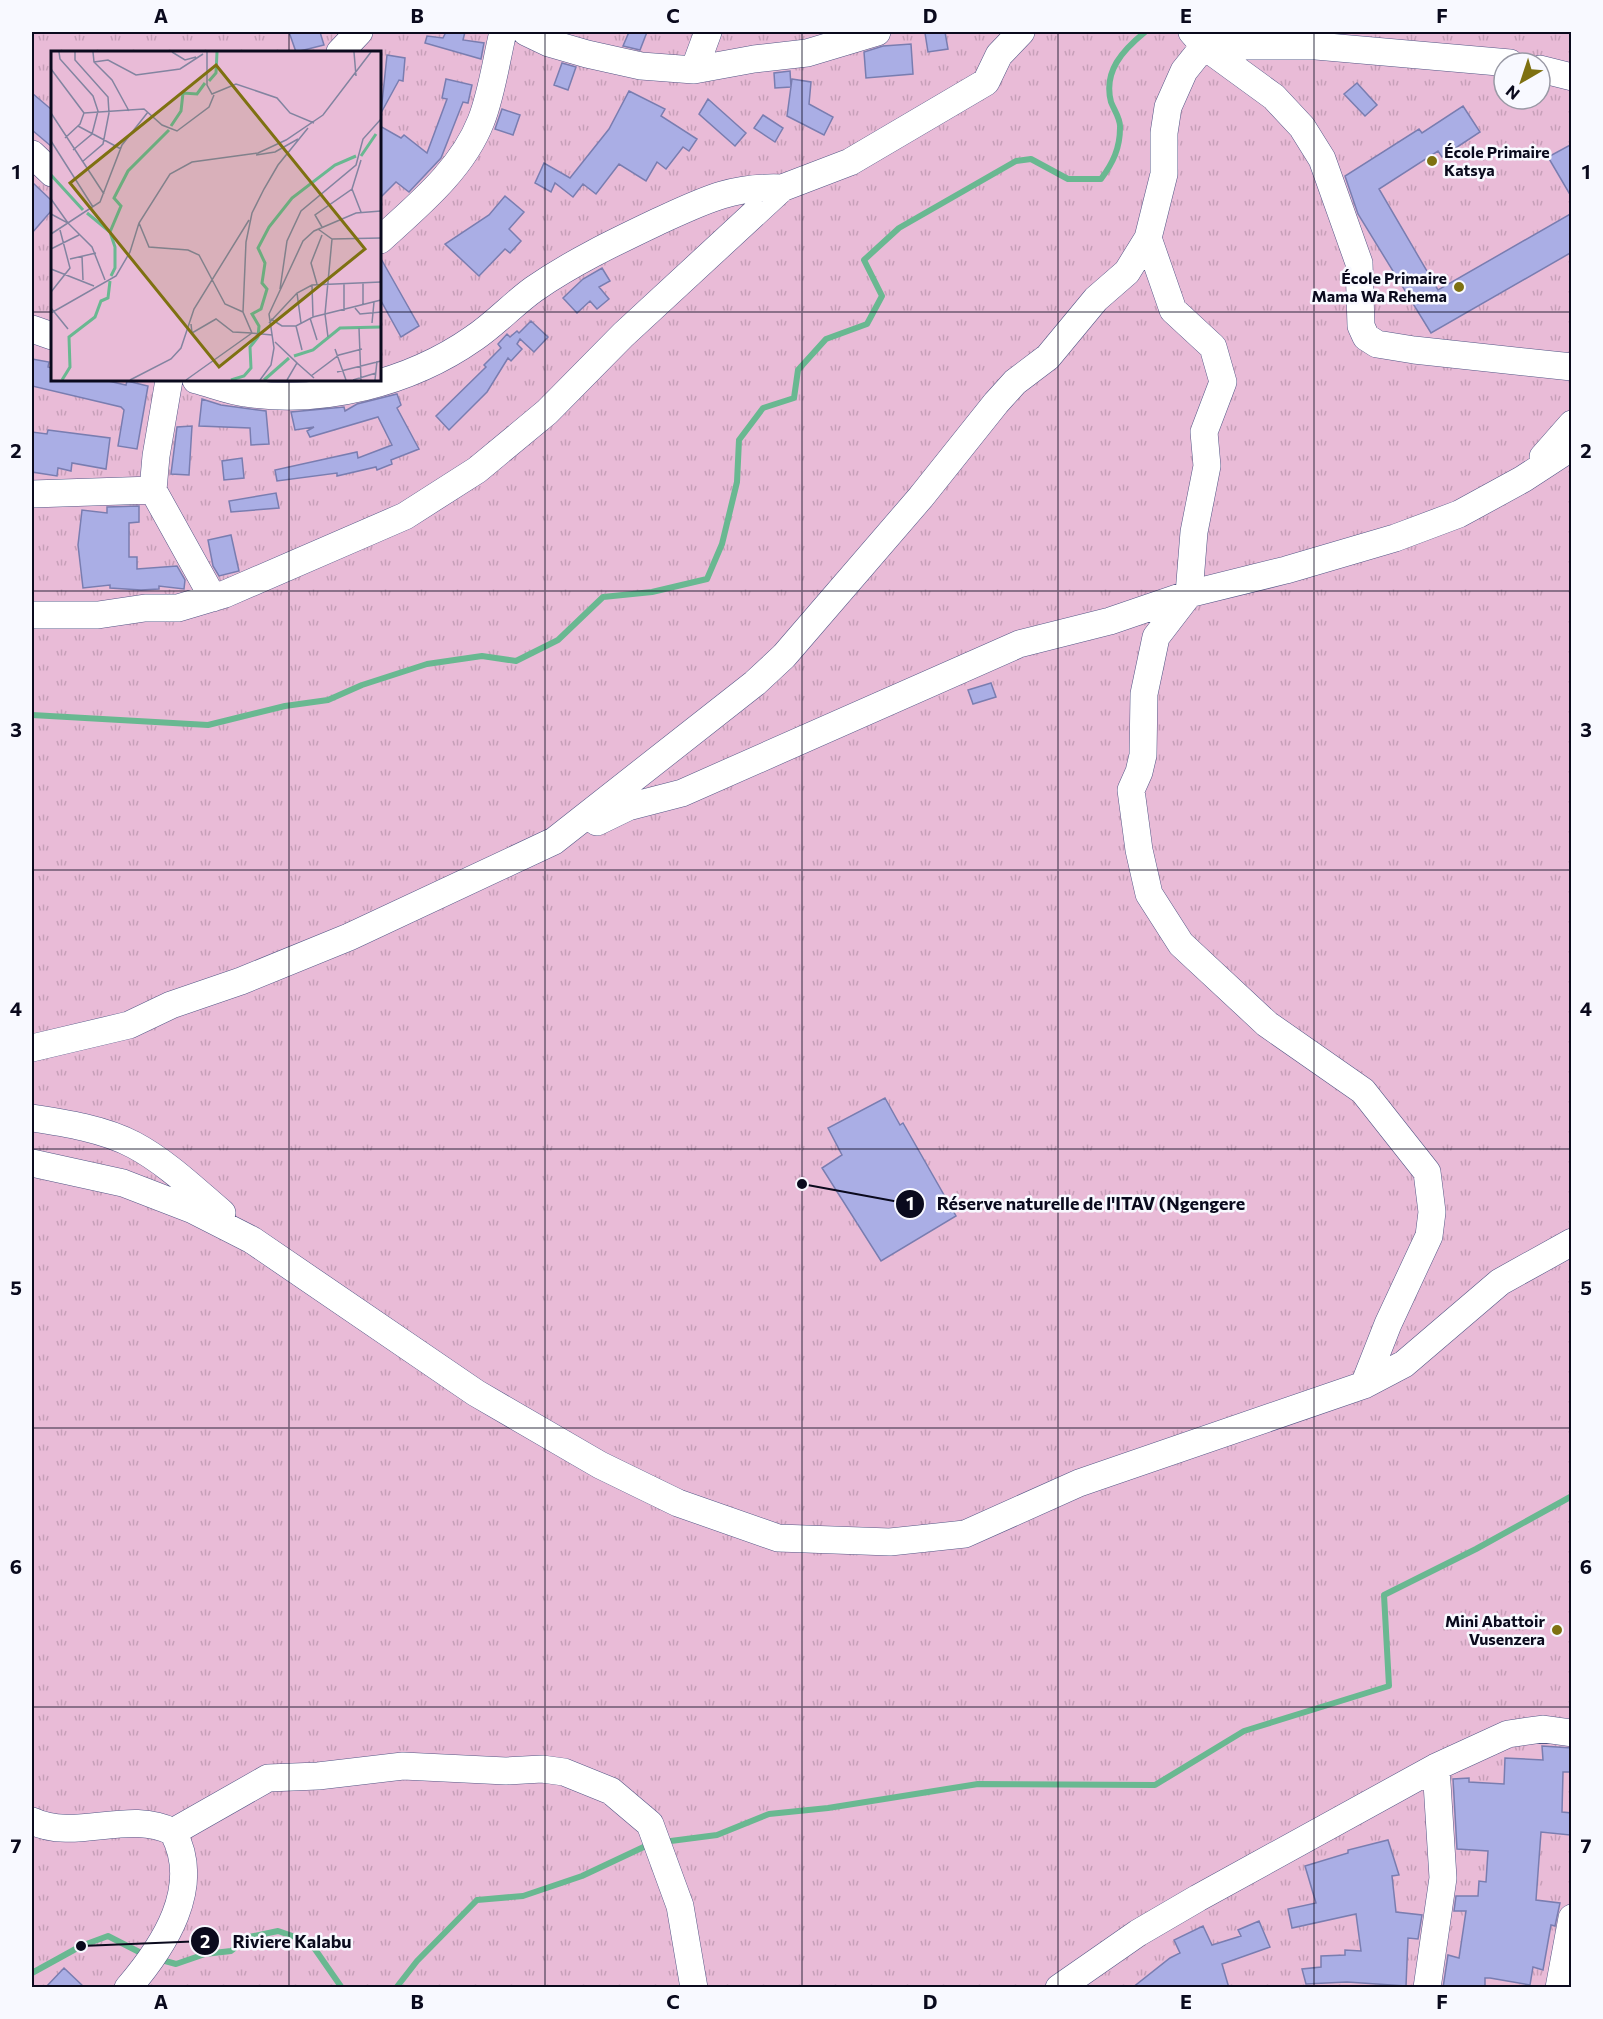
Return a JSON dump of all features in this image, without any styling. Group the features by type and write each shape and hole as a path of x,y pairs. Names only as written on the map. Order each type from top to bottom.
{"street":[{"path":"341,51 359,32"},
{"path":"381,239 430,193 459,159 481,122 503,32"},
{"path":"694,70 708,32"},
{"path":"543,35 641,66 694,70 754,59 807,53 877,32"},
{"path":"32,615 98,615 145,608 178,608 213,598 405,516 477,470 547,412 623,335 783,188 849,162 986,82 999,43 1021,32"},
{"path":"1198,39 1316,46 1492,62"},
{"path":"554,841 717,715 784,656 921,497 996,403 1015,382 1048,357 1096,299 1127,272 1148,238 1164,174 1164,133 1168,107 1198,39"},
{"path":"1198,39 1274,97 1302,127 1322,159 1359,262 1361,326 1366,337 1377,344 1414,350 1572,367"},
{"path":"1552,72 1572,77"},
{"path":"32,154 51,172"},
{"path":"205,381 244,393 317,396 369,386 416,370 474,339 533,290 585,256 720,194 752,187 783,188"},
{"path":"1148,238 1173,309 1213,347 1223,381 1204,432 1207,466 1194,532 1189,594 1156,637 1144,694 1143,754 1139,772 1131,790 1131,804 1149,894 1181,944 1267,1024 1363,1091 1427,1172 1432,1212 1429,1236 1388,1324 1364,1385"},
{"path":"32,329 51,336"},
{"path":"169,381 156,456 153,490 213,598"},
{"path":"1523,479 1572,424"},
{"path":"32,1048 129,1025 171,1005 241,981 349,937 554,841 578,833 628,807 682,793 1019,644 1110,621 1189,594 1286,570 1395,538 1459,514 1523,479 1572,447"},
{"path":"32,494 153,490"},
{"path":"32,1118 75,1125 134,1144 186,1182 252,1240 476,1393 600,1465 678,1503 778,1538 890,1542 965,1533 1079,1483 1364,1385 1404,1364 1500,1282 1572,1242"},
{"path":"32,1163 123,1183 194,1210 252,1240"},
{"path":"1059,1988 1085,1980 1138,1933 1436,1767 1508,1734 1543,1729 1572,1733"},
{"path":"173,1832 268,1778 318,1776 403,1766 506,1771 542,1769 564,1772 611,1791 650,1824 680,1906 694,1988"},
{"path":"1427,1988 1443,1878 1436,1767"},
{"path":"32,1821 46,1828 94,1828 137,1823 162,1826 173,1832 180,1845 183,1888 174,1918 152,1958 128,1988"},
{"path":"1559,1988 1572,1918"}],"green space":[{"path":"32,32 1571,32 1571,1987 32,1987"}],"building":[{"path":"289,32 320,32 324,45 296,51"},
{"path":"446,32 465,32 463,40 484,43 481,59 425,43 427,36 443,38"},
{"path":"629,32 647,32 640,50 623,46"},
{"path":"945,32 948,49 928,52 925,33"},
{"path":"911,44 913,74 866,78 864,52 883,46"},
{"path":"387,55 405,58 403,81 399,80 381,113"},
{"path":"562,63 576,67 568,90 554,85"},
{"path":"790,71 791,87 775,88 774,73"},
{"path":"446,79 472,85 468,103 463,102 441,158 409,192 396,182 381,197 381,127 401,138 404,135 427,153 447,99 442,98"},
{"path":"792,79 811,82 809,104 833,117 824,135 787,116"},
{"path":"1357,83 1377,105 1365,116 1344,94"},
{"path":"629,91 665,109 661,116 697,139 689,151 683,147 666,169 657,162 646,181 619,164 596,194 583,184 573,197 555,183 551,192 535,183 544,163 570,178 609,129"},
{"path":"32,93 51,109 51,146 32,130"},
{"path":"708,99 746,133 735,146 699,114"},
{"path":"1463,106 1480,132 1442,157 1438,151 1379,189 1438,290 1572,213 1572,252 1431,333 1358,214 1345,176 1419,129 1422,133"},
{"path":"502,109 520,115 513,135 495,129"},
{"path":"763,115 783,128 775,142 754,128"},
{"path":"1572,144 1572,198 1548,157"},
{"path":"32,182 51,200 51,211 32,233"},
{"path":"505,196 524,212 509,229 521,241 510,253 505,249 479,276 445,244 489,215"},
{"path":"381,259 419,326 401,337 381,301"},
{"path":"602,268 610,281 599,287 609,299 597,309 590,301 577,313 563,298 583,279"},
{"path":"531,321 548,337 534,352 520,339 517,344 522,349 511,361 508,358 487,392 449,430 436,416 486,367 484,365 501,348 498,344 507,334 510,337 517,331 519,333"},
{"path":"32,359 49,362 51,381 108,381 126,385 127,381 148,386 137,449 118,446 124,410 121,407 32,386"},
{"path":"397,394 401,405 397,408 419,449 391,460 392,464 377,470 376,467 337,476 337,473 277,481 275,470 357,452 358,458 392,445 378,417 310,437 307,431 314,427 295,430 291,412 344,407 345,411 357,404"},
{"path":"202,399 221,405 266,411 269,444 251,445 250,428 199,426"},
{"path":"192,426 189,475 171,474 177,427"},
{"path":"48,430 110,438 106,469 72,463 71,471 58,468 57,476 32,472 32,432 47,434"},
{"path":"242,458 244,478 224,480 222,461"},
{"path":"276,493 279,508 231,512 229,501"},
{"path":"139,506 139,522 129,523 129,557 137,557 137,569 177,566 185,580 184,589 159,586 159,589 141,590 110,588 110,585 83,588 78,545 82,510 107,513 107,507"},
{"path":"231,535 239,571 219,576 213,566 208,540"},
{"path":"991,683 996,697 973,704 968,690"},
{"path":"885,1098 900,1125 903,1123 956,1216 881,1261 822,1168 842,1155 828,1128"},
{"path":"1542,1746 1572,1748 1572,1772 1563,1772 1562,1812 1572,1813 1570,1835 1541,1832 1536,1900 1560,1903 1555,1926 1551,1925 1543,1970 1533,1967 1530,1985 1485,1978 1485,1988 1443,1988 1448,1955 1459,1958 1466,1911 1454,1911 1456,1896 1478,1896 1479,1881 1486,1882 1488,1851 1457,1849 1453,1779 1469,1778 1469,1782 1504,1784 1505,1758 1543,1760"},
{"path":"1388,1840 1399,1875 1392,1876 1396,1912 1422,1915 1418,1939 1408,1938 1406,1986 1347,1982 1306,1984 1302,1969 1321,1967 1321,1956 1345,1955 1345,1950 1361,1951 1356,1914 1292,1928 1288,1909 1316,1903 1305,1866 1348,1853 1348,1850"},
{"path":"1259,1921 1270,1947 1222,1964 1229,1988 1132,1988 1170,1958 1180,1953 1174,1940 1203,1926 1212,1945 1241,1936 1238,1930"},
{"path":"64,1968 85,1988 45,1988"}],"waterway":[{"path":"32,715 208,725 285,706 328,700 362,685 427,664 482,656 516,661 558,640 603,597 652,592 707,579 722,544 737,482 739,440 763,408 794,398 798,370 826,339 867,324 882,296 864,260 899,228 1016,161 1031,159 1068,179 1101,179 1115,155 1120,135 1120,125 1109,91 1112,71 1122,54 1145,32"},
{"path":"663,1842 717,1835 769,1814 828,1808 978,1784 1155,1785 1244,1731 1389,1686 1384,1595 1476,1549 1572,1496"},
{"path":"396,1988 417,1961 477,1900 523,1896 582,1876 650,1844"},
{"path":"158,1959 176,1964 205,1954 231,1951 249,1937 278,1931 310,1942 342,1988"},
{"path":"32,1973 81,1946 108,1936 145,1955"}],"place":[{"name":"École Primaire Katsya","path":"1432,161"},
{"name":"École Primaire Mama Wa Rehema","path":"1459,287"},
{"name":"Réserve naturelle de l'ITAV (Ngengere","path":"802,1184"},
{"name":"Mini Abattoir Vusenzera","path":"1557,1630"},
{"name":"Riviere Kalabu","path":"81,1946"}]}
